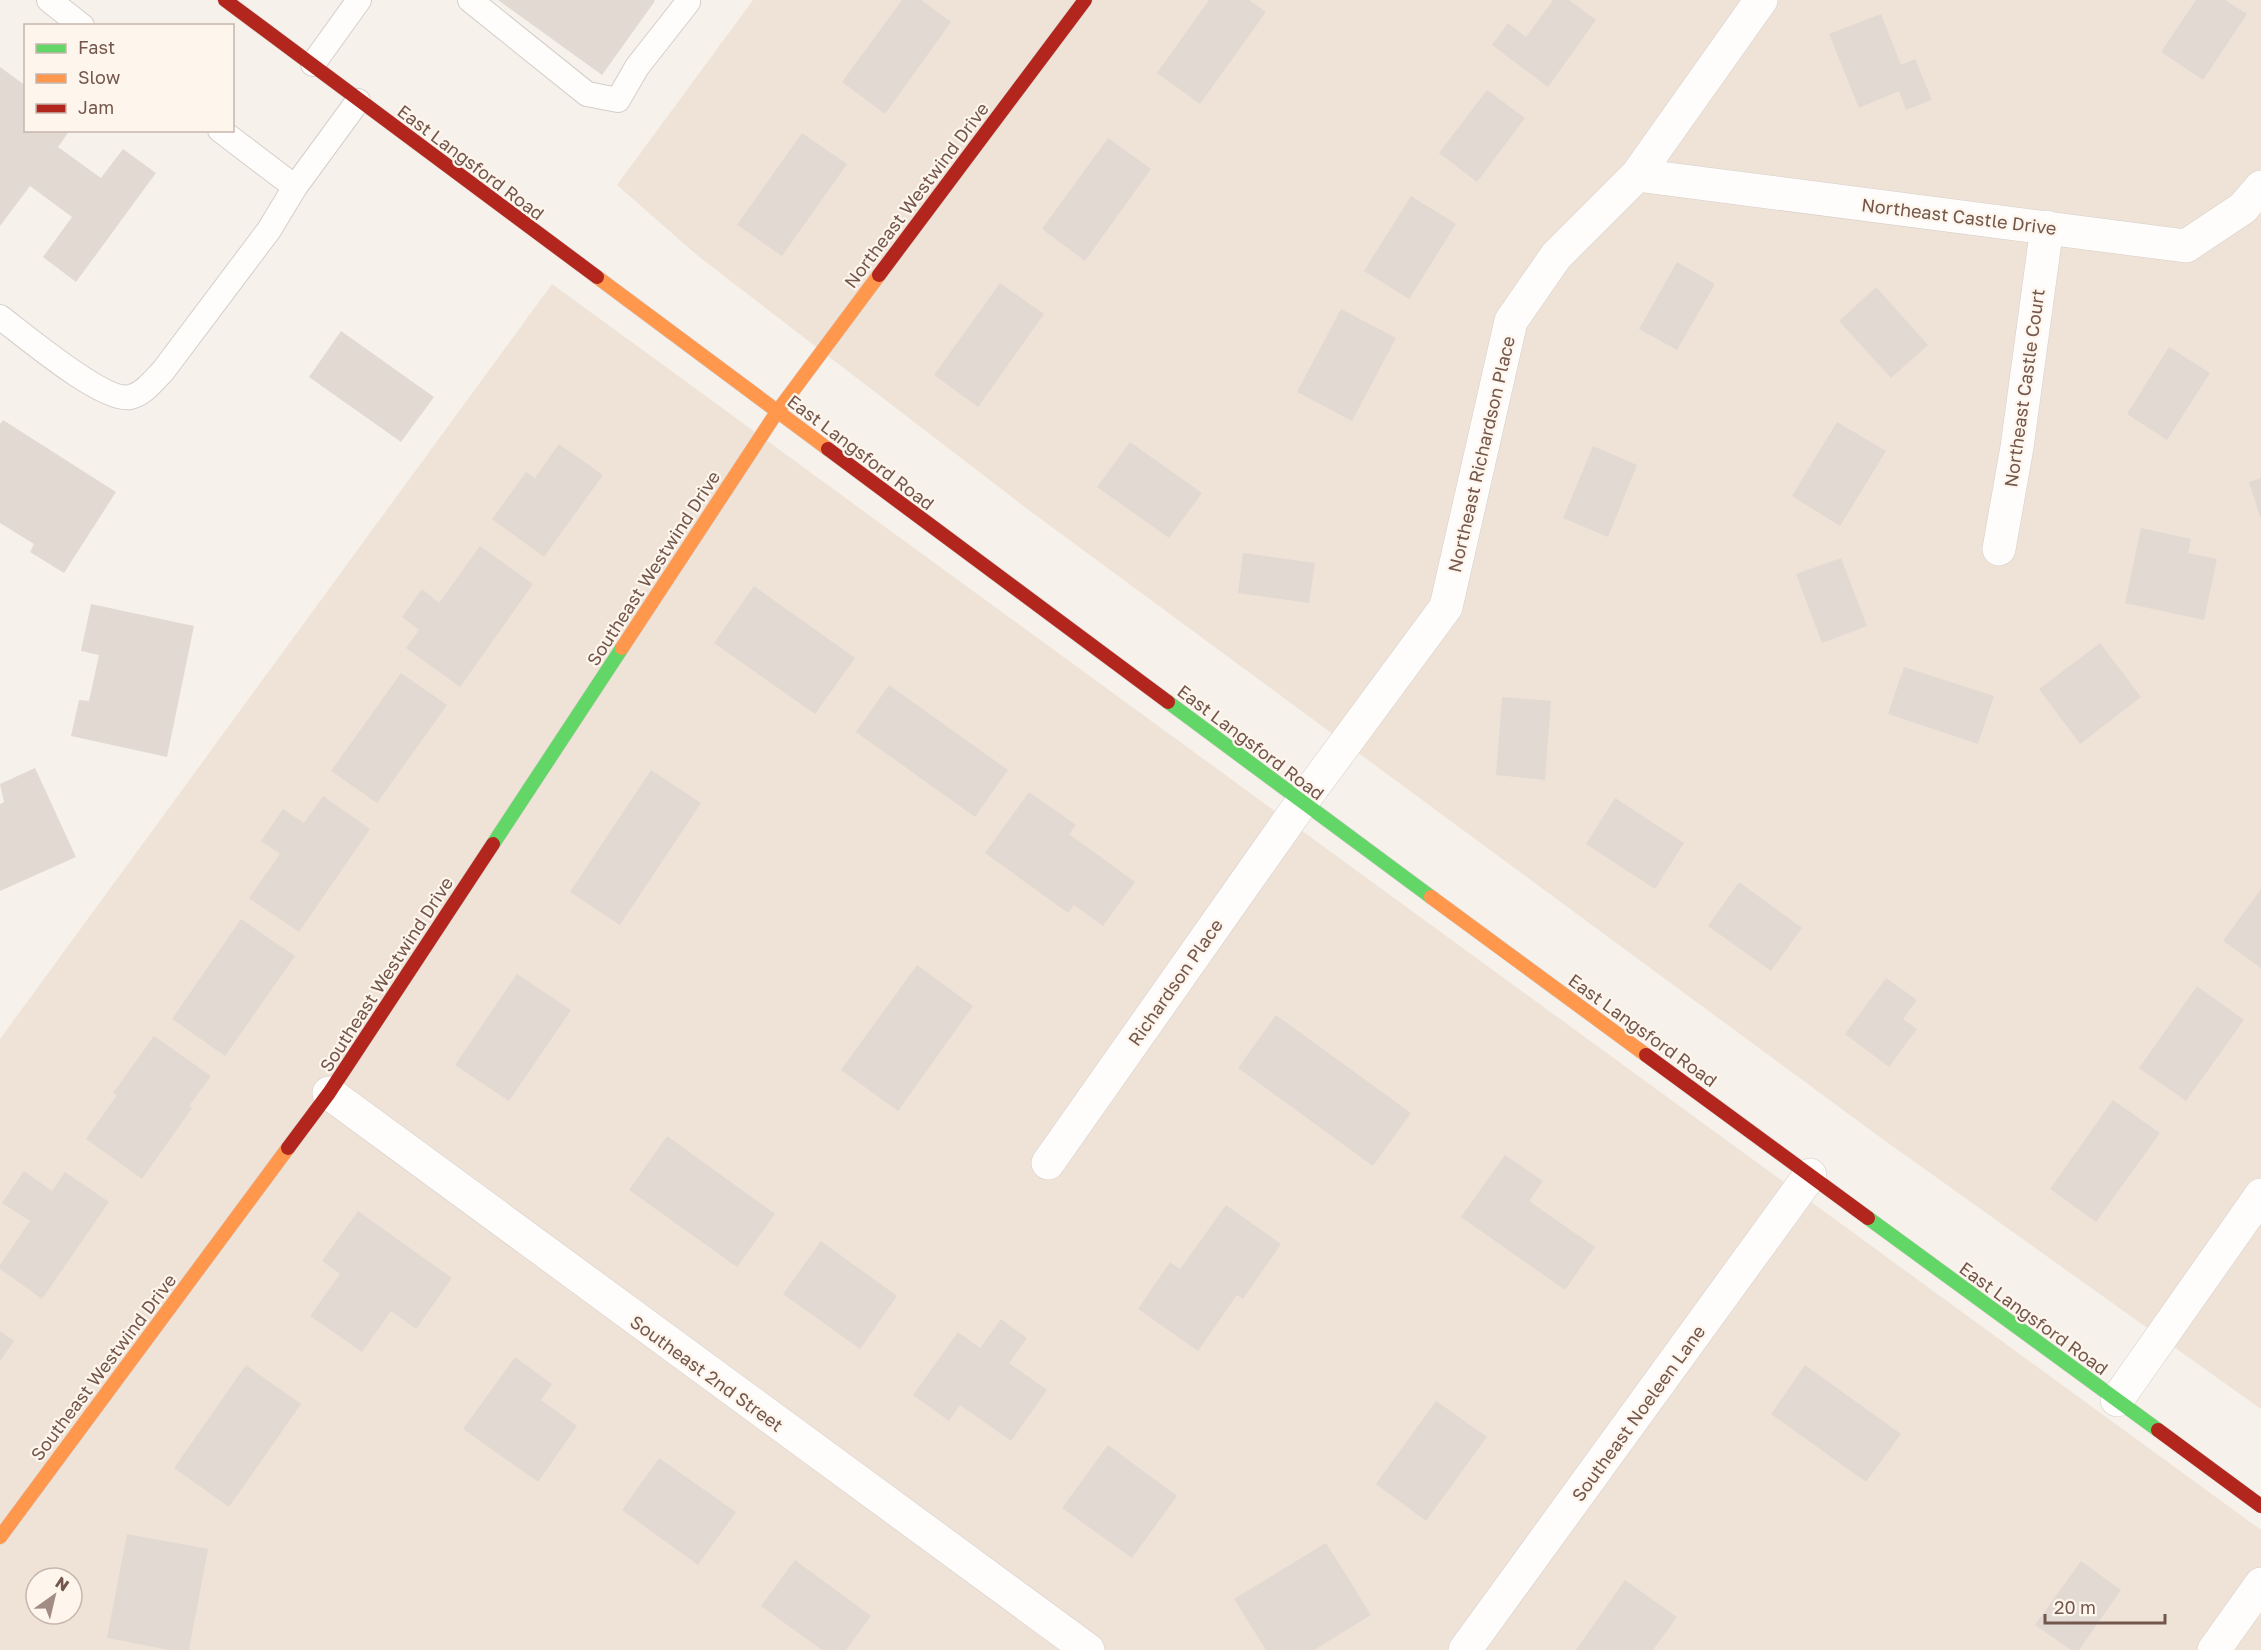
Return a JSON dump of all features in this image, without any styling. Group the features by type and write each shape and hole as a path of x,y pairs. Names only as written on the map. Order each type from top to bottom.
{"street":[{"name":"East Langsford Road","path":"225,0 1302,802 2261,1506"},
{"name":"Northeast Westwind Drive","path":"777,412 1085,0"},
{"name":"Northeast Richardson Place","path":"1302,802 1446,607 1511,321 1556,256 1637,175 1761,0"},
{"name":"Northeast Castle Drive","path":"1637,175 2186,246 2243,208 2261,187"},
{"name":"Northeast Castle Court","path":"1999,549 2017,447 2048,227"},
{"name":"Southeast Westwind Drive","path":"0,1537 329,1093 777,412"},
{"name":"Richardson Place","path":"1048,1163 1302,802"},
{"name":"Southeast 2nd Street","path":"329,1093 1088,1650"},
{"name":"Southeast Noeleen Lane","path":"1465,1650 1810,1175"},
{"path":"2117,1400 2261,1195"},
{"path":"2214,1650 2261,1584"}],"lane":[{"path":"49,0 79,24"},
{"path":"313,64 359,0"},
{"path":"470,0 587,94 618,100 637,68 688,2 687,0"},
{"path":"0,317 90,384 111,394 130,397 147,388 163,371 269,230 295,187 358,101"},
{"path":"223,132 295,187"}],"shaded area":[{"path":"753,0 2261,0 2261,1409 1881,1138 1026,508 698,256 617,185"},
{"path":"552,284 2261,1530 2261,1650 0,1650 0,1039"}],"building":[{"path":"498,0 654,0 655,1 602,75"},
{"path":"902,0 921,0 951,22 885,114 842,82"},
{"path":"1209,0 1249,0 1266,12 1200,104 1157,73"},
{"path":"1553,0 1569,0 1596,20 1548,87 1492,45 1508,23 1526,37"},
{"path":"2196,0 2225,0 2247,14 2203,80 2161,52"},
{"path":"1881,14 1901,65 1915,59 1932,100 1906,110 1899,91 1859,108 1829,34"},
{"path":"0,67 24,85 24,132 69,132 58,147 101,178 123,149 156,173 76,282 43,257 72,217 30,186 0,226"},
{"path":"1487,90 1525,118 1477,182 1439,153"},
{"path":"802,133 847,164 782,256 737,225"},
{"path":"1108,138 1151,169 1085,261 1042,229"},
{"path":"1411,196 1456,224 1409,299 1364,271"},
{"path":"1677,262 1715,284 1677,350 1639,329"},
{"path":"1000,283 1044,314 978,407 934,375"},
{"path":"1876,287 1928,345 1891,378 1839,321"},
{"path":"1341,309 1396,338 1352,421 1297,392"},
{"path":"341,331 434,397 401,442 309,377"},
{"path":"2169,347 2210,373 2167,440 2127,414"},
{"path":"3,420 116,492 64,573 30,552 34,544 0,523 0,424"},
{"path":"1837,422 1886,451 1840,526 1792,496"},
{"path":"1130,442 1202,493 1169,538 1097,487"},
{"path":"559,444 603,475 544,557 492,519 526,472 535,478"},
{"path":"1593,446 1637,465 1608,537 1563,518"},
{"path":"2261,478 2261,517 2260,517 2249,482"},
{"path":"2141,528 2191,539 2188,553 2217,559 2204,620 2125,603"},
{"path":"480,546 533,584 460,687 406,648 419,630 402,617 422,589 439,603"},
{"path":"1243,553 1315,563 1309,603 1238,593"},
{"path":"1841,558 1867,626 1822,643 1796,574"},
{"path":"754,586 855,658 815,714 714,643"},
{"path":"91,604 194,626 167,757 71,736 79,700 89,701 99,655 81,651"},
{"path":"2100,643 2141,697 2080,744 2039,689"},
{"path":"1904,667 1994,696 1978,744 1888,714"},
{"path":"401,673 447,705 377,803 331,771"},
{"path":"889,685 1008,770 975,817 856,732"},
{"path":"1502,697 1551,701 1545,780 1496,775"},
{"path":"35,768 76,857 0,891 0,804 4,802 0,784"},
{"path":"651,770 701,803 620,925 570,892"},
{"path":"1029,792 1076,825 1069,834 1135,882 1103,926 1074,905 1068,913 985,853"},
{"path":"323,796 370,829 299,932 249,898 280,854 261,841 283,809 304,823"},
{"path":"1615,798 1684,843 1655,889 1586,844"},
{"path":"1739,882 1802,928 1771,971 1708,926"},
{"path":"2261,889 2261,968 2223,941"},
{"path":"241,919 295,956 225,1056 172,1019"},
{"path":"917,965 973,1006 898,1111 841,1070"},
{"path":"517,974 571,1010 509,1101 455,1065"},
{"path":"1886,978 1917,1000 1903,1019 1917,1029 1889,1067 1845,1034"},
{"path":"2197,986 2244,1020 2186,1101 2139,1068"},
{"path":"1276,1015 1411,1113 1373,1166 1238,1068"},
{"path":"154,1036 211,1076 189,1106 192,1108 142,1179 86,1139 117,1095 113,1093"},
{"path":"2113,1100 2160,1133 2096,1222 2050,1189"},
{"path":"667,1136 775,1214 737,1267 629,1190"},
{"path":"1505,1155 1543,1181 1529,1201 1595,1247 1565,1290 1461,1217"},
{"path":"24,1171 52,1191 65,1172 109,1202 42,1299 0,1269 0,1265 30,1221 2,1203"},
{"path":"1226,1205 1281,1244 1243,1299 1237,1295 1198,1351 1138,1309 1170,1262 1180,1269"},
{"path":"358,1211 452,1278 416,1329 391,1311 362,1352 310,1316 340,1274 322,1261"},
{"path":"821,1241 897,1296 860,1349 783,1294"},
{"path":"1001,1319 1027,1338 1009,1363 1047,1390 1011,1441 960,1405 949,1421 913,1395 958,1332 980,1348"},
{"path":"0,1331 14,1341 0,1361"},
{"path":"515,1357 552,1384 541,1400 577,1426 538,1482 463,1429"},
{"path":"246,1365 301,1404 229,1507 174,1468"},
{"path":"1805,1365 1901,1434 1866,1482 1771,1414"},
{"path":"1436,1401 1487,1437 1426,1521 1376,1484"},
{"path":"1108,1445 1177,1496 1132,1558 1062,1508"},
{"path":"659,1458 736,1512 698,1565 622,1510"},
{"path":"127,1534 208,1549 189,1650 170,1650 107,1638"},
{"path":"1326,1543 1371,1615 1314,1650 1266,1650 1234,1599"},
{"path":"795,1560 871,1616 846,1650 822,1650 761,1606"},
{"path":"2081,1561 2121,1590 2079,1650 2071,1650 2035,1625"},
{"path":"1625,1580 1677,1617 1653,1650 1576,1650"}],"traffic: fast":[{"path":"493,844 622,648"},
{"path":"1168,702 1431,897"},
{"path":"1868,1218 2158,1430"}],"traffic: slow":[{"path":"622,648 777,412 879,275"},
{"path":"597,277 828,449"},
{"path":"1431,897 1646,1055"},
{"path":"0,1537 288,1148"}],"traffic: jam":[{"path":"225,0 597,277"},
{"path":"879,275 1085,0"},
{"path":"828,449 1168,702"},
{"path":"288,1148 329,1093 493,844"},
{"path":"1646,1055 1868,1218"},
{"path":"2158,1430 2261,1506"}]}
